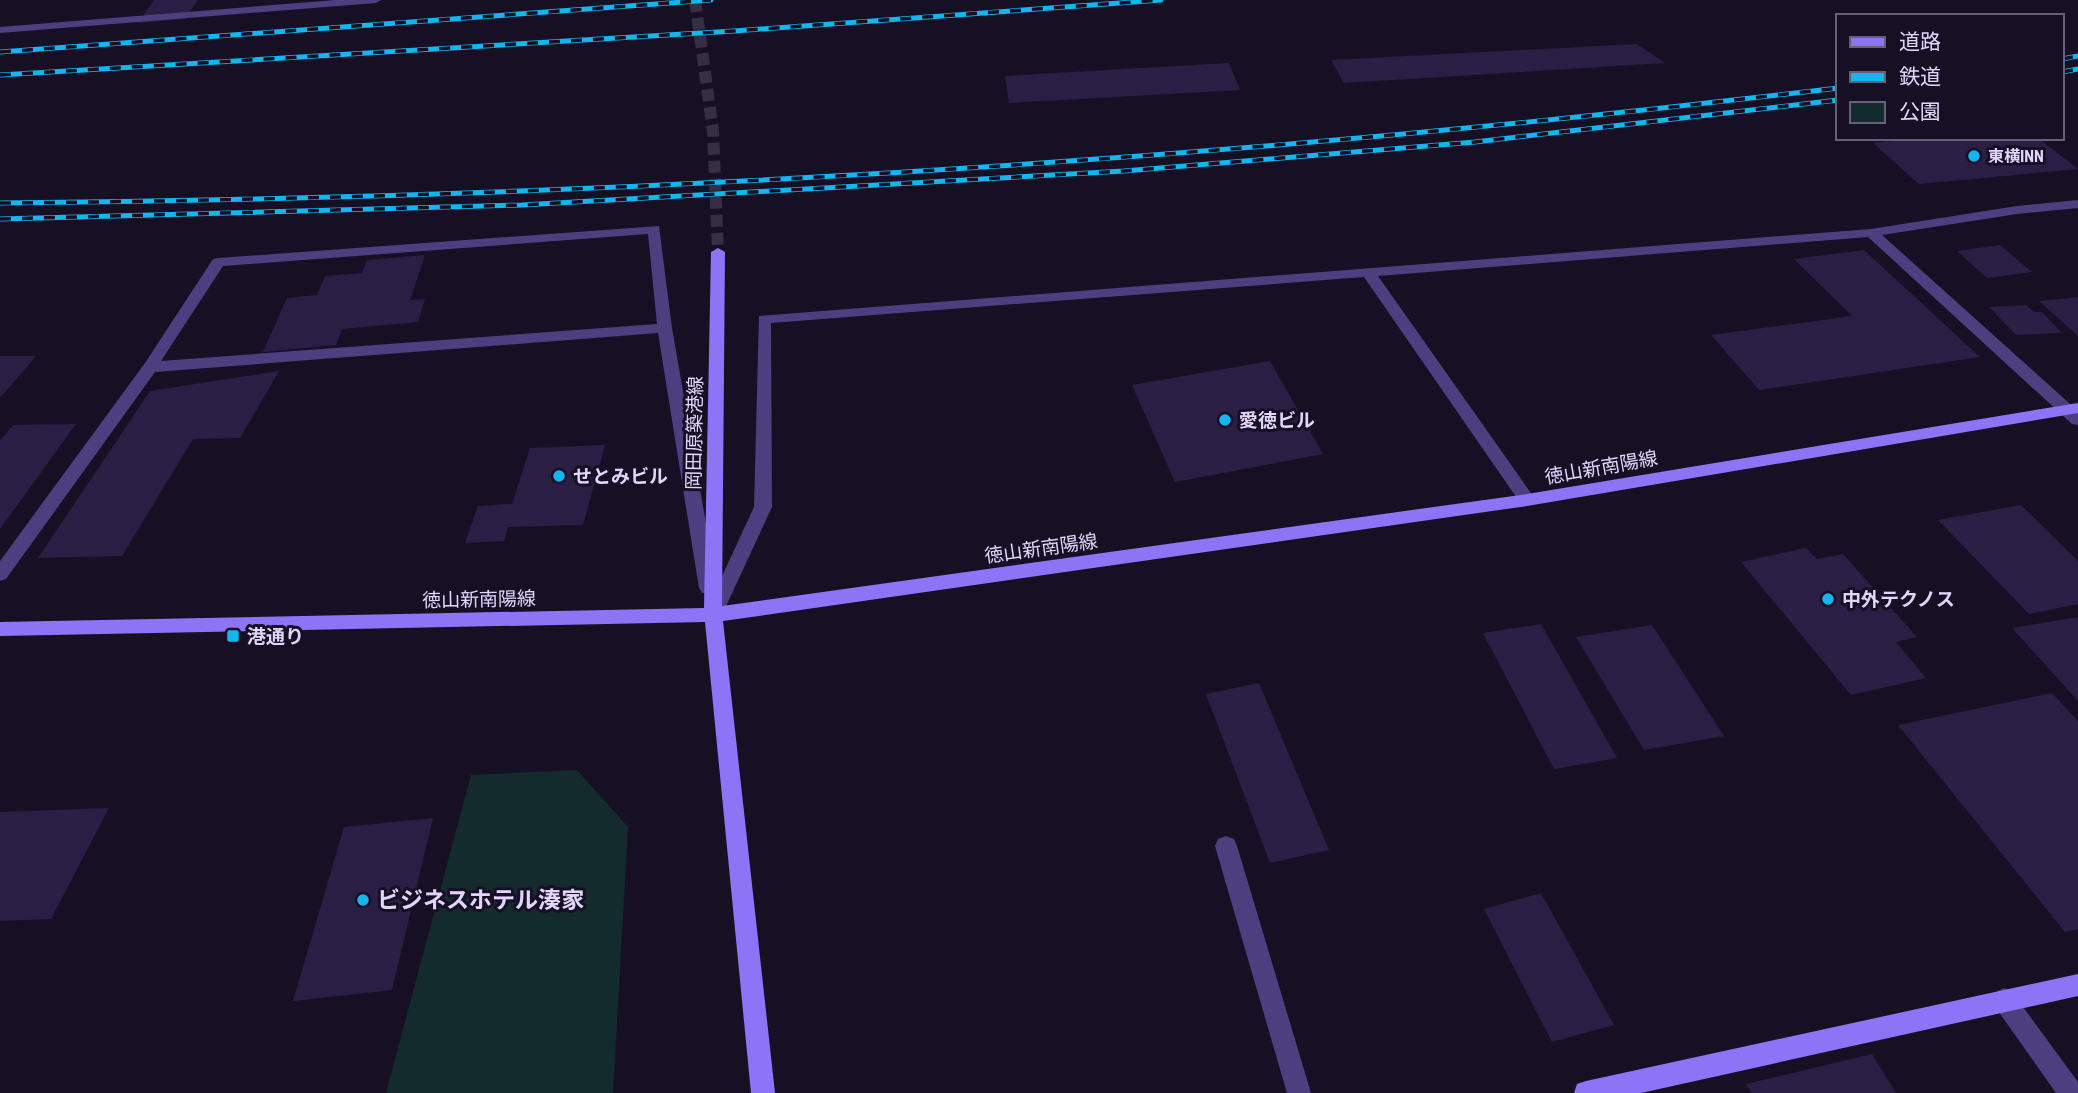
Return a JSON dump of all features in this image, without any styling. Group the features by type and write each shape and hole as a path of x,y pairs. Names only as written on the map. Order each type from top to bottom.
{"main road":[{"name":"岡田原築港線","path":"718,252 713,615 762,1093"},
{"name":"徳山新南陽線","path":"0,629 713,615 1527,500 2074,412"},
{"path":"1586,1093 2078,985"}],"street":[{"path":"0,30 376,0"},
{"path":"713,615 763,507 764,319 1871,233 2017,210 2078,204"},
{"path":"0,574 150,367 218,262 654,229 665,328 713,615"},
{"path":"1871,233 2074,412"},
{"path":"1369,273 1527,500"},
{"path":"150,367 665,328"},
{"path":"1226,846 1299,1093"},
{"path":"2004,1000 2071,1093"}],"green space":[{"path":"577,770 628,827 613,1093 386,1093 471,775"}],"building":[{"path":"154,0 198,0 185,19 138,23"},
{"path":"1637,44 1665,63 1344,83 1331,60"},
{"path":"1229,63 1240,90 1009,103 1005,76"},
{"name":"東横INN","path":"1902,140 2041,140 2078,169 1919,184 1873,143"},
{"path":"2000,245 2032,272 1987,278 1957,251"},
{"path":"1864,250 1980,357 1759,390 1711,335 1852,316 1794,259"},
{"path":"425,255 410,300 425,299 418,322 342,329 336,345 263,352 287,298 317,295 325,276 362,273 367,260"},
{"path":"2078,297 2078,336 2039,301"},
{"path":"2026,305 2034,312 2042,312 2062,333 2016,335 1989,307"},
{"path":"0,356 36,356 0,398"},
{"name":"愛徳ビル","path":"1270,361 1323,454 1175,482 1132,385"},
{"path":"279,371 240,438 193,439 122,556 38,558 150,391"},
{"path":"76,424 0,529 0,441 13,425"},
{"name":"せとみビル","path":"605,445 583,525 508,527 504,541 465,543 478,506 512,504 530,448"},
{"path":"2021,505 2078,561 2078,604 2029,614 1938,520"},
{"name":"中外テクノス","path":"1806,548 1817,559 1843,554 1917,637 1896,642 1926,678 1851,695 1741,562"},
{"path":"2078,617 2078,701 2012,628"},
{"path":"1541,624 1617,758 1554,769 1483,633"},
{"path":"1652,625 1724,736 1644,750 1576,637"},
{"path":"1259,683 1329,850 1270,863 1206,694"},
{"path":"2052,693 2078,721 2078,929 2065,932 1898,725"},
{"path":"109,808 51,919 0,921 0,812"},
{"path":"433,818 392,990 293,1001 344,827"},
{"path":"1541,893 1614,1025 1552,1042 1484,909"},
{"path":"1872,1054 1896,1093 1751,1093 1746,1084"}],"tunnel":[{"path":"695,0 713,131 718,252"}],"railway":[{"path":"0,52 711,0"},
{"path":"0,75 734,31 1161,0"},
{"path":"2064,59 2078,56"},
{"path":"2064,72 2078,69"},
{"path":"0,203 461,193 921,171 1380,136 1836,88"},
{"path":"0,219 522,205 1124,171 1475,142 1836,100"}],"place":[{"name":"東横INN","path":"1974,156"},
{"name":"愛徳ビル","path":"1225,420"},
{"name":"せとみビル","path":"559,476"},
{"name":"中外テクノス","path":"1828,599"},
{"name":"港通り","path":"233,636"},
{"name":"ビジネスホテル湊家","path":"363,900"}]}
